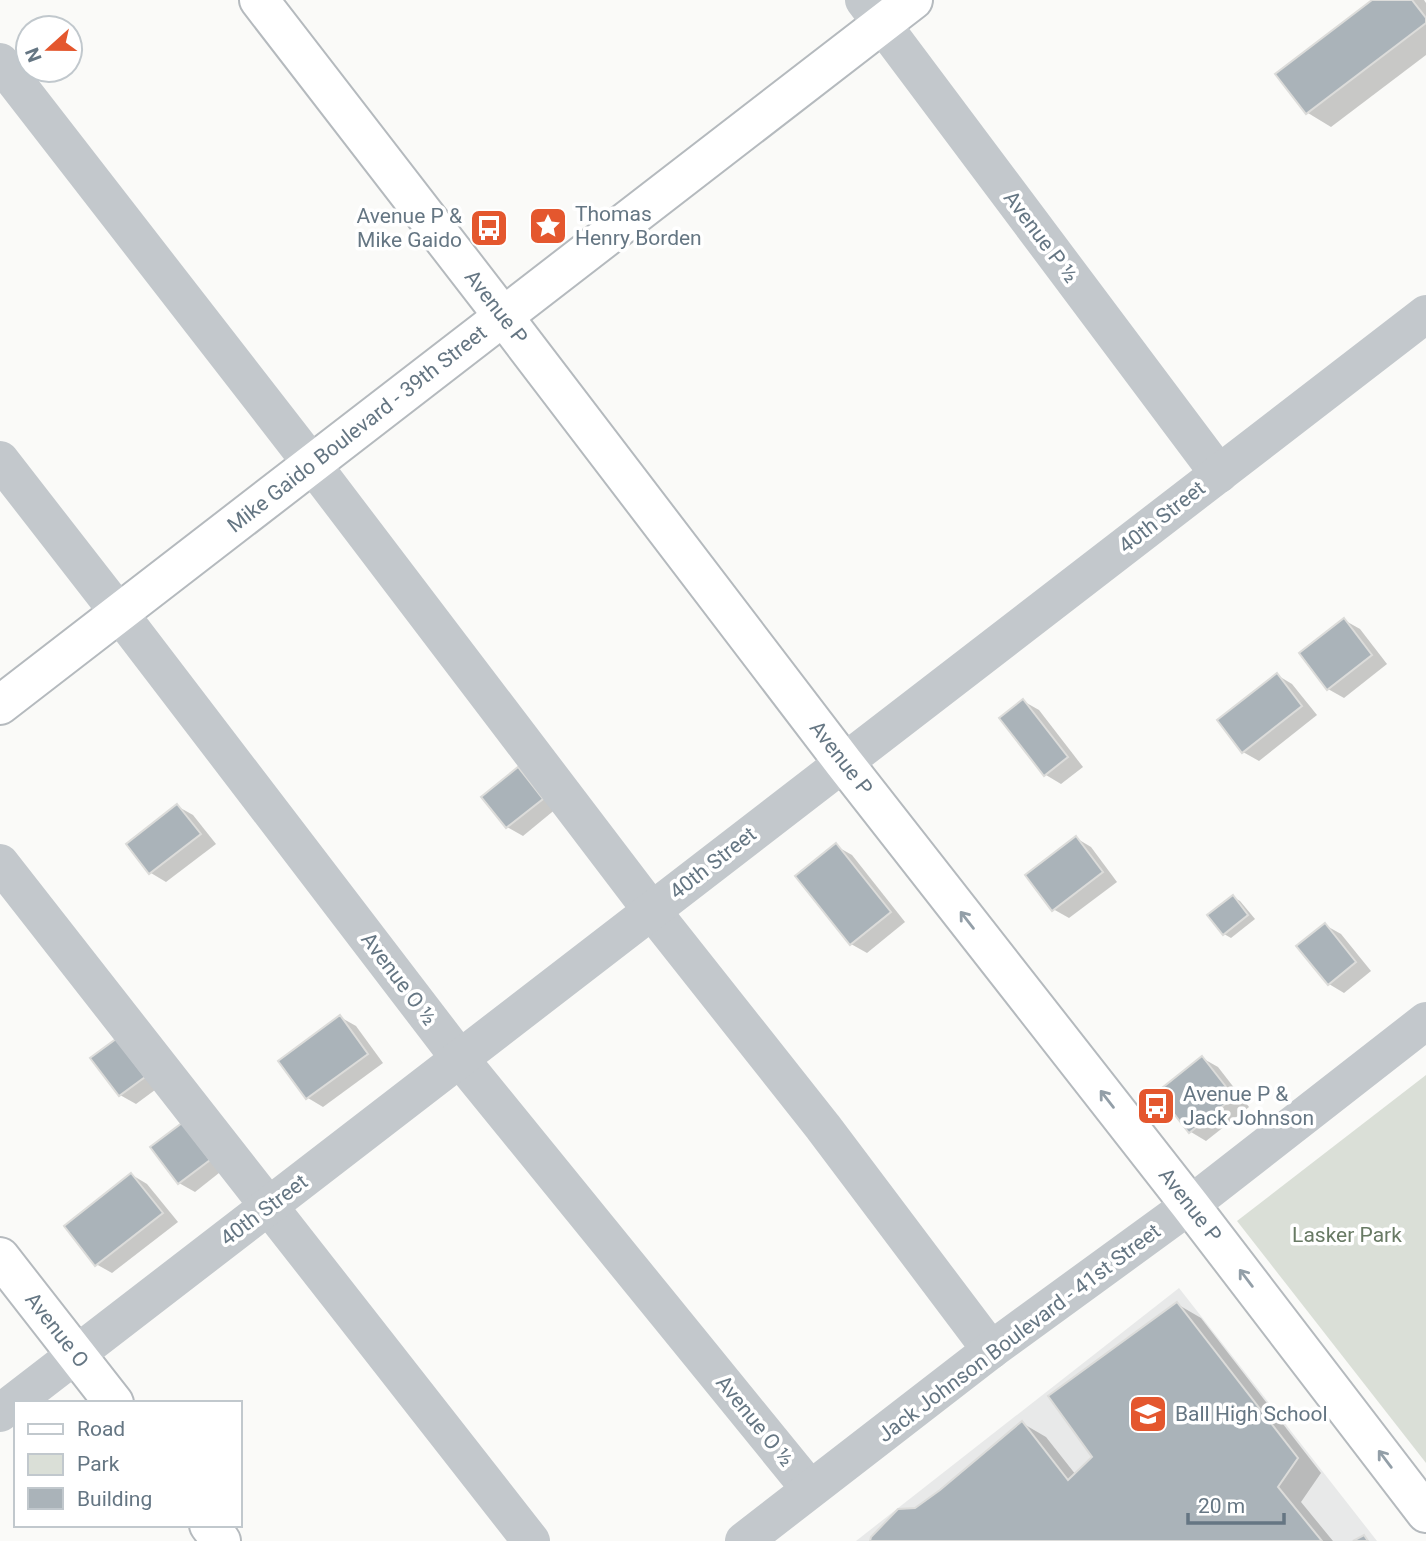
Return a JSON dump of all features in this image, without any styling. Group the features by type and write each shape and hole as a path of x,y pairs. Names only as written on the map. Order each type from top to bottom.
{"main road":[{"name":"Avenue P","path":"259,0 844,763 1190,1205 1426,1513"},
{"name":"Mike Gaido Boulevard - 39th Street","path":"0,705 503,316 873,12 913,0"},
{"name":"Avenue O","path":"0,1257 112,1401"},
{"path":"211,1527 222,1541"}],"street":[{"name":"Avenue P ½","path":"873,12 1219,474"},
{"path":"0,62 312,464 652,911 823,1127 991,1350"},
{"name":"40th Street","path":"15,1401 1426,314"},
{"name":"Avenue O ½","path":"0,460 460,1059 810,1489"},
{"path":"0,863 531,1541"},
{"name":"Jack Johnson Boulevard - 41st Street","path":"744,1541 991,1350 1190,1205 1426,1021"},
{"name":"40th Street","path":"0,1413 14,1402"}],"shaded area":[{"name":"Ball High School","path":"1179,1288 1377,1541 856,1541"}],"green space":[{"name":"Lasker Park","path":"1426,1075 1426,1463 1237,1221"}],"building":[{"path":"1372,0 1412,0 1426,18 1426,23 1306,114 1275,74"},
{"path":"1344,618 1372,655 1327,690 1299,653"},
{"path":"1277,673 1302,706 1242,753 1217,720"},
{"path":"1023,699 1068,757 1044,776 999,718"},
{"path":"518,767 543,799 506,828 481,797"},
{"path":"177,804 201,834 149,874 126,844"},
{"path":"1076,836 1103,872 1052,911 1025,875"},
{"path":"836,843 891,912 850,945 795,876"},
{"path":"1233,895 1248,915 1223,935 1207,915"},
{"path":"1325,923 1356,962 1328,985 1296,946"},
{"path":"340,1015 368,1054 306,1099 278,1061"},
{"path":"116,1039 145,1077 119,1096 90,1058"},
{"path":"1202,1056 1234,1097 1189,1133 1157,1092"},
{"path":"182,1123 210,1160 178,1184 150,1147"},
{"path":"131,1173 163,1213 95,1266 64,1226"},
{"name":"Ball High School","path":"1177,1302 1298,1458 1278,1487 1322,1541 870,1541 898,1509 915,1508 1022,1421 1068,1480 1092,1457 1048,1396"},
{"path":"1364,1535 1368,1541 1353,1541"}],"place":[{"name":"Thomas Henry Borden","path":"548,226"},
{"name":"Avenue P & Mike Gaido","path":"489,228"},
{"name":"Avenue P & Jack Johnson","path":"1156,1106"},
{"name":"Ball High School","path":"1148,1414"}]}
